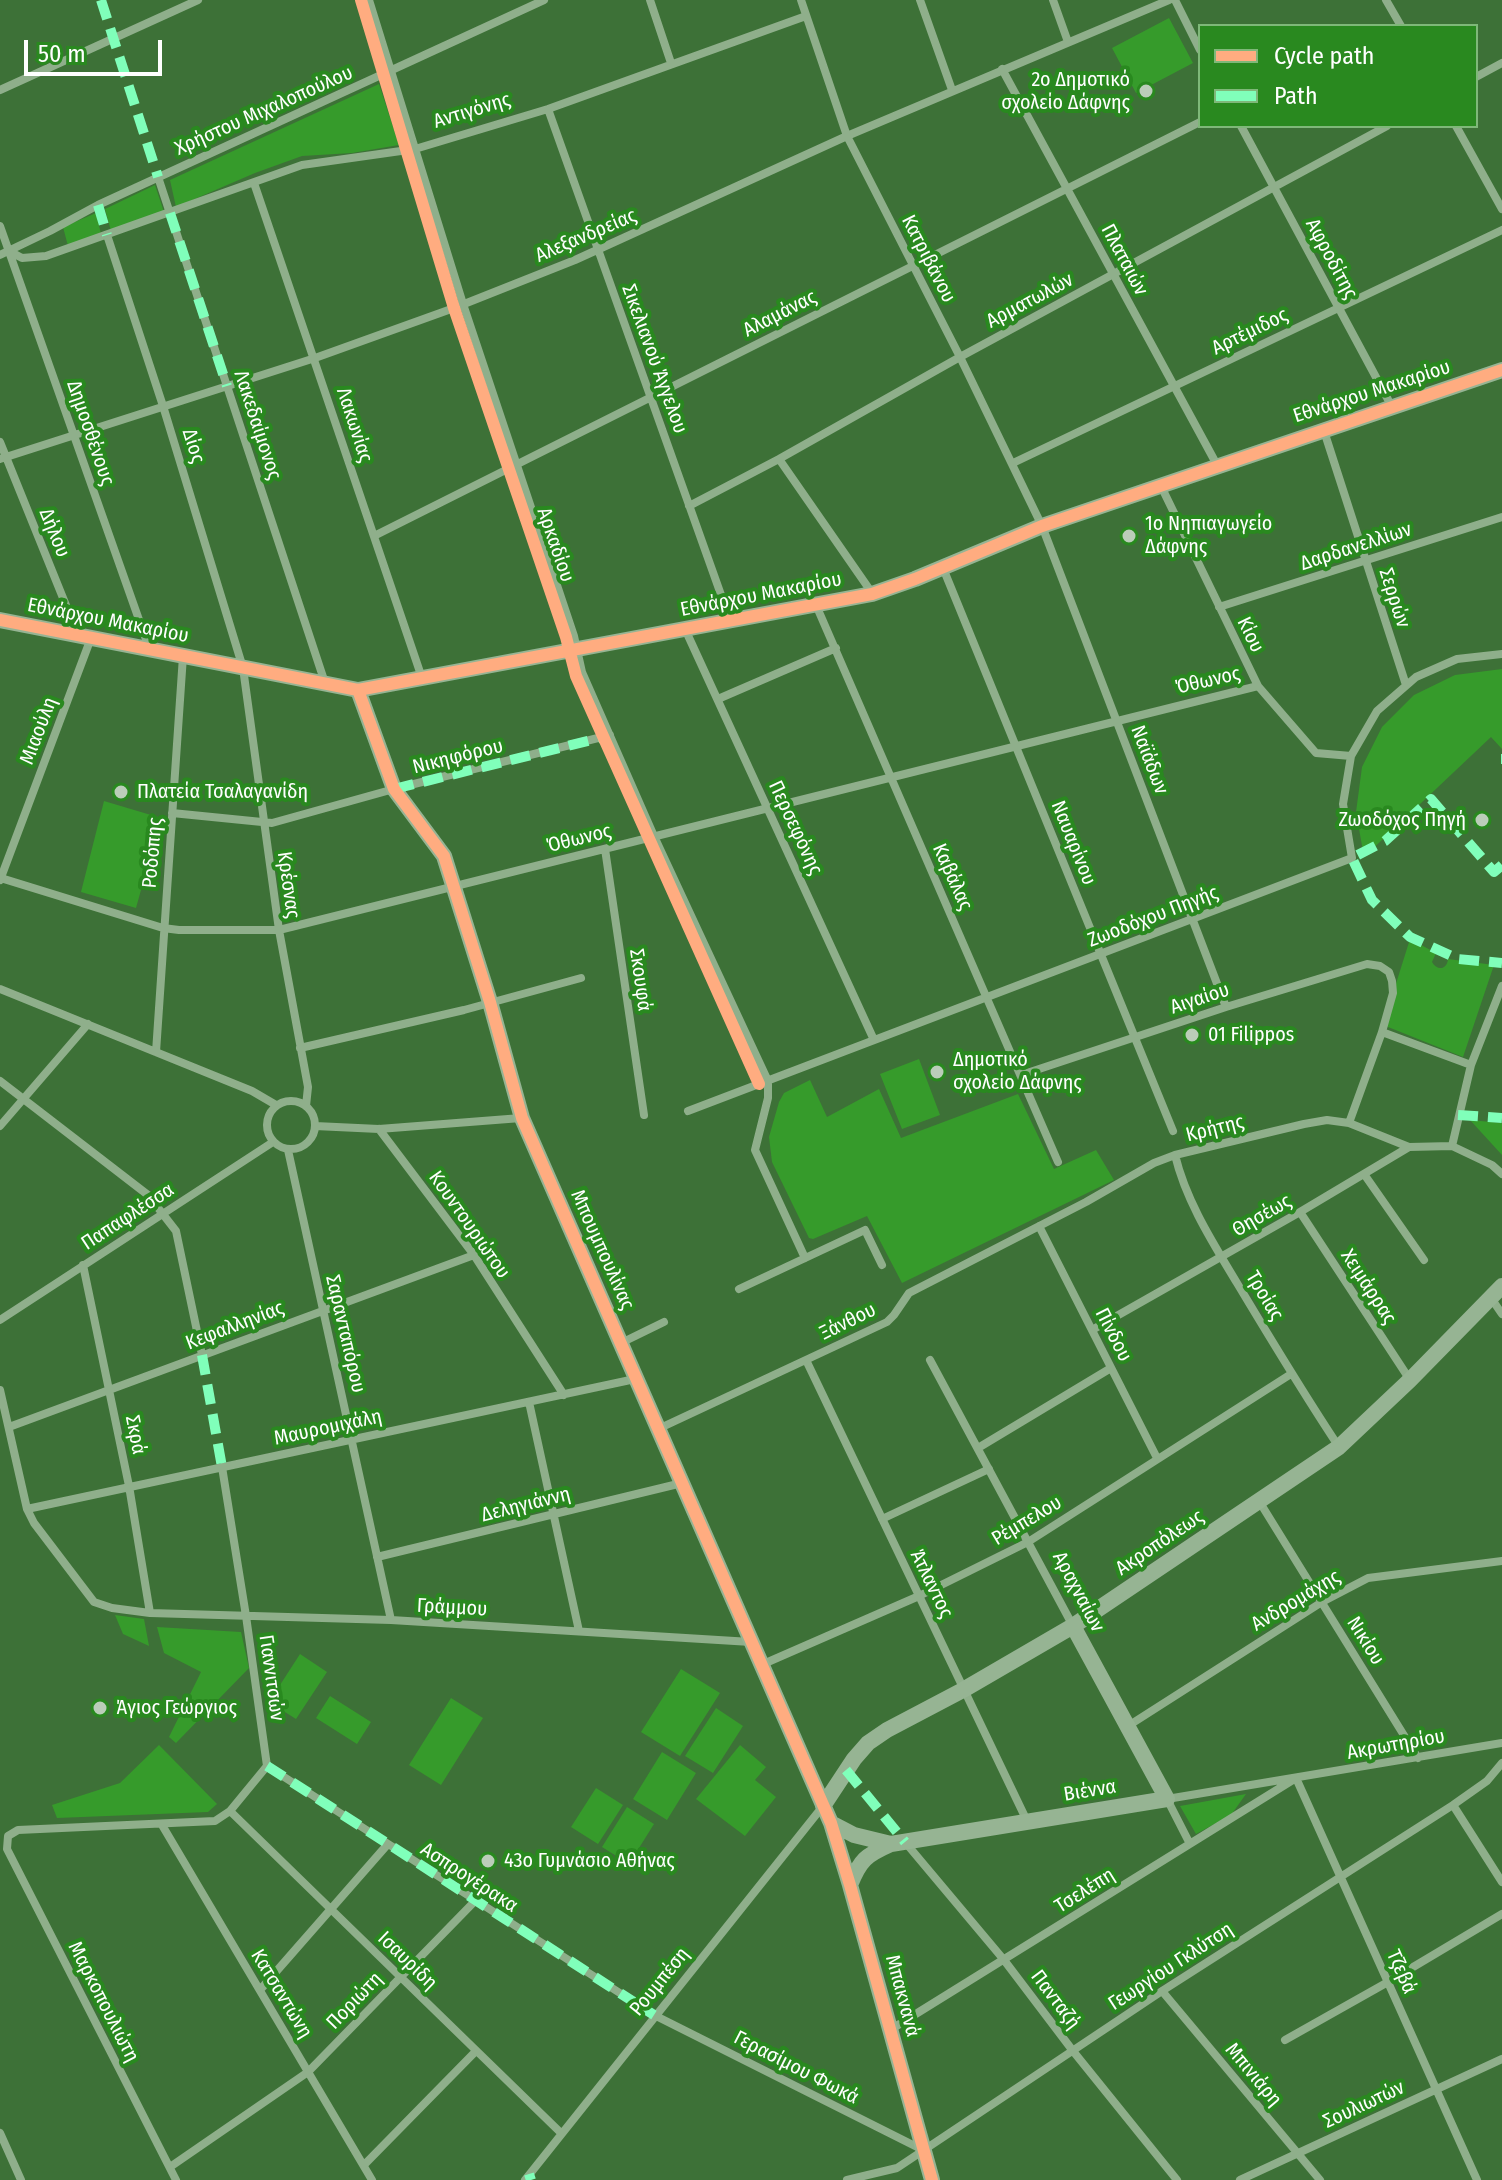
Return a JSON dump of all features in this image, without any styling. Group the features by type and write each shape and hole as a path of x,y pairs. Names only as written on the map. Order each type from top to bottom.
{"street":[{"path":"0,90 198,0"},
{"name":"Αρκαδίου","path":"369,0 582,672 768,1081"},
{"name":"Χρήστου Μιχαλοπούλου","path":"4,253 98,205 544,0"},
{"path":"650,0 671,63"},
{"name":"Κατριβάνου","path":"801,0 847,136 1042,526"},
{"path":"920,0 952,90"},
{"path":"1053,0 1068,42"},
{"name":"Αλεξανδρείας","path":"3,458 315,358 463,304 598,250 952,90 1169,0"},
{"path":"1175,0 1198,46"},
{"path":"1386,0 1400,24"},
{"name":"Αντιγόνης","path":"4,253 22,258 46,256 302,165 415,149 548,109 806,16"},
{"path":"1478,76 1502,63"},
{"name":"Πλαταιών","path":"1002,69 1217,465"},
{"name":"Σικελιανού Άγγελου","path":"548,109 730,620"},
{"name":"Αλαμάνας","path":"374,536 1198,123"},
{"name":"Αφροδίτης","path":"1242,128 1392,407"},
{"name":"Αρματωλών","path":"689,506 1383,128"},
{"path":"1457,128 1502,209"},
{"name":"Λακεδαίμονος","path":"158,177 325,684"},
{"name":"Λακωνίας","path":"254,183 422,678"},
{"name":"Δημοσθένους","path":"0,226 4,253 150,650"},
{"name":"Αρτέμιδος","path":"1013,463 1502,230"},
{"name":"Δίος","path":"107,235 243,668"},
{"name":"Εθνάρχου Μακαρίου","path":"0,620 358,690 872,594 1042,526 1502,370"},
{"name":"Σερρών","path":"1323,430 1406,685"},
{"name":"Δήλου","path":"0,442 3,458 85,637"},
{"path":"779,459 872,594"},
{"name":"Κίου","path":"1161,485 1258,686 1316,753 1351,756"},
{"name":"Δαρδανελλίων","path":"1219,607 1502,517"},
{"name":"Ναϊάδων","path":"1042,526 1226,1007"},
{"name":"Ναυαρίνου","path":"943,567 1173,1131"},
{"name":"Καβάλας","path":"816,605 1058,1162"},
{"name":"Περσεφόνης","path":"685,629 874,1040"},
{"name":"Μιαούλη","path":"0,880 85,637"},
{"path":"718,699 836,648"},
{"name":"Ζωοδόχου Πηγής","path":"688,1111 1352,858 1343,804 1351,756 1377,711 1416,677 1457,659 1502,654"},
{"name":"Ροδόπης","path":"156,1052 183,656"},
{"name":"Κρέσνας","path":"243,668 279,930 308,1087 306,1106"},
{"name":"Όθωνος","path":"0,880 163,928 279,930 1258,686"},
{"name":"Μπουμπουλίνας","path":"358,690 394,789 440,847 490,1002 522,1118 831,1823"},
{"name":"Νικηφόρου","path":"172,813 272,823 610,735"},
{"name":"Σκουφά","path":"605,849 644,1115"},
{"name":"Αιγαίου","path":"1021,1075 1367,964 1380,966 1389,972 1392,981 1393,993 1382,1032"},
{"path":"300,1048 581,978"},
{"path":"1452,1146 1471,1065 1502,986"},
{"path":"0,989 252,1091 276,1105"},
{"path":"0,1126 88,1024"},
{"path":"1349,1123 1382,1032 1471,1065"},
{"path":"0,1081 148,1195 176,1231 202,1355"},
{"path":"768,1081 768,1098 755,1150 805,1258"},
{"path":"297,1101 306,1106 313,1115 315,1126 307,1144 288,1150 273,1142 267,1133 266,1123 276,1105 297,1101"},
{"path":"315,1126 379,1129 522,1118"},
{"name":"Κρήτης","path":"1039,1226 1154,1163 1175,1155 1304,1124 1327,1120 1349,1123 1409,1147"},
{"name":"Κουντουριώτου","path":"379,1129 474,1255 564,1395"},
{"name":"Παπαφλέσσα","path":"0,1320 273,1142"},
{"name":"Θησέως","path":"1092,1330 1409,1147 1452,1146 1492,1165 1502,1174"},
{"name":"Σαρανταπόρου","path":"288,1150 391,1620"},
{"name":"Τροίας","path":"1175,1155 1181,1180 1222,1257 1291,1374 1339,1447"},
{"path":"1364,1174 1424,1260"},
{"name":"Χειμάρρας","path":"1300,1212 1410,1380"},
{"name":"Πίνδου","path":"1039,1226 1157,1458"},
{"name":"Ξάνθου","path":"658,1429 887,1322 909,1293 1039,1226"},
{"path":"739,1289 865,1230 882,1265"},
{"name":"Κεφαλληνίας","path":"9,1427 474,1255"},
{"name":"Σκρά","path":"83,1265 129,1486 150,1613"},
{"path":"1496,1292 1502,1314"},
{"name":"Ακροπόλεως","path":"823,1806 868,1743 1073,1626 1339,1447 1496,1292"},
{"path":"621,1343 664,1322"},
{"name":"Άτλαντος","path":"806,1360 1027,1822"},
{"name":"Αραχναίων","path":"930,1360 1190,1844"},
{"path":"978,1448 1111,1368"},
{"name":"Ρέμπελου","path":"761,1665 919,1596 1028,1542 1291,1374"},
{"name":"Μαυρομιχάλη","path":"27,1509 636,1379"},
{"path":"0,1390 27,1509"},
{"path":"529,1402 579,1631"},
{"name":"Γιαννιτσών","path":"222,1467 267,1766"},
{"path":"882,1519 989,1469"},
{"name":"Δεληγιάννη","path":"377,1557 682,1483"},
{"name":"Νικίου","path":"1259,1501 1418,1758"},
{"name":"Γράμμου","path":"27,1509 34,1523 94,1602 112,1608 150,1613 391,1620 751,1642"},
{"name":"Ανδρομάχης","path":"1128,1726 1322,1602 1368,1578 1502,1561"},
{"name":"Ακρωτηρίου","path":"1296,1778 1502,1743"},
{"name":"Γεωργίου Γκλύτση","path":"847,2180 897,2168 1162,1991 1453,1805 1487,1781 1502,1763"},
{"path":"162,1825 215,1821 230,1811 267,1766"},
{"name":"Ασπρογέρακα","path":"267,1766 654,2015"},
{"name":"Βιέννα","path":"850,1885 858,1865 867,1856 898,1843 1296,1778"},
{"name":"Τσελέπη","path":"890,2030 1296,1778"},
{"name":"Τζεβά","path":"1296,1778 1477,2180"},
{"path":"1453,1805 1502,1882"},
{"name":"Ρουμπέση","path":"525,2180 823,1806"},
{"name":"Ισαυρίδη","path":"230,1811 561,2133"},
{"name":"Βιέννα","path":"831,1823 854,1835 898,1843"},
{"name":"Μπακνανά","path":"831,1823 932,2180"},
{"name":"Μαρκοπουλιώτη","path":"162,1825 18,1830 8,1836 7,1849 176,2180"},
{"name":"Κατσαντώνη","path":"162,1825 372,2180"},
{"name":"Πανταζή","path":"898,1843 1004,1960 1177,2180"},
{"path":"260,1990 387,1845"},
{"name":"Ποριώτη","path":"170,2167 308,2072 475,1901"},
{"path":"1285,2040 1502,1914"},
{"name":"Μπινιάρη","path":"1162,1991 1320,2180"},
{"name":"Γερασίμου Φωκά","path":"654,2015 923,2149"},
{"path":"364,2165 476,2051"},
{"name":"Σουλιωτών","path":"1240,2180 1502,2059"},
{"path":"0,2133 21,2180"}],"green space":[{"path":"1169,18 1193,63 1136,93 1112,48"},
{"path":"379,84 399,145 352,153 302,156 176,207 170,180"},
{"path":"155,185 164,212 111,231 105,209"},
{"path":"96,213 101,234 68,246 63,227"},
{"path":"1502,669 1502,749 1491,737 1364,857 1356,812 1362,767 1382,727 1414,695 1455,675"},
{"path":"104,801 161,818 136,908 81,892"},
{"path":"1410,939 1436,953 1432,962 1439,968 1446,965 1448,959 1494,965 1463,1057 1383,1025"},
{"path":"919,1059 940,1115 902,1129 880,1074"},
{"path":"810,1080 827,1117 879,1089 901,1138 1018,1094 1054,1169 1096,1150 1114,1180 902,1283 867,1216 809,1238 772,1162 769,1137 779,1102 784,1093"},
{"path":"1470,1120 1502,1123 1502,1155"},
{"path":"115,1615 144,1619 149,1646 123,1634"},
{"path":"157,1627 241,1632 249,1668 176,1743 169,1737 201,1672 164,1653"},
{"path":"300,1654 327,1672 296,1719 269,1702"},
{"path":"681,1669 720,1693 680,1756 641,1732"},
{"path":"330,1696 371,1722 357,1744 316,1718"},
{"path":"451,1698 483,1718 441,1785 409,1765"},
{"path":"716,1708 743,1726 713,1773 685,1756"},
{"path":"159,1745 217,1804 208,1812 57,1818 52,1805 120,1783"},
{"path":"740,1745 766,1767 755,1780 776,1797 745,1836 696,1799"},
{"path":"662,1752 696,1773 667,1820 633,1799"},
{"path":"596,1788 623,1805 598,1844 571,1827"},
{"path":"1246,1794 1231,1815 1196,1834 1180,1806"},
{"path":"627,1807 654,1824 629,1864 602,1847"}],"marked path":[{"path":"101,0 158,177"},
{"path":"98,205 107,235"},
{"path":"170,213 227,386"},
{"path":"394,789 608,736"},
{"path":"1502,865 1494,872 1431,799 1385,841 1352,858 1372,900 1410,937 1458,959 1502,963"},
{"path":"1458,1115 1502,1118"},
{"path":"202,1355 222,1467"},
{"path":"267,1766 654,2015"},
{"path":"846,1770 905,1842"},
{"path":"529,2174 531,2180"}],"cycle path":[{"path":"361,0 454,308 566,637 576,676 759,1084"},
{"path":"0,620 358,690 872,594 1042,526 1502,370"},
{"path":"358,690 394,789 444,856 490,1002 522,1118 831,1823 932,2180"}],"place":[{"name":"2ο Δημοτικό σχολείο Δάφνης","path":"1146,91"},
{"name":"1ο Νηπιαγωγείο Δάφνης","path":"1129,536"},
{"name":"Πλατεία Τσαλαγανίδη","path":"121,792"},
{"name":"Ζωοδόχος Πηγή","path":"1482,820"},
{"name":"01 Filippos","path":"1192,1035"},
{"name":"Δημοτικό σχολείο Δάφνης","path":"937,1072"},
{"name":"Άγιος Γεώργιος","path":"100,1708"},
{"name":"43ο Γυμνάσιο Αθήνας","path":"488,1861"}]}
